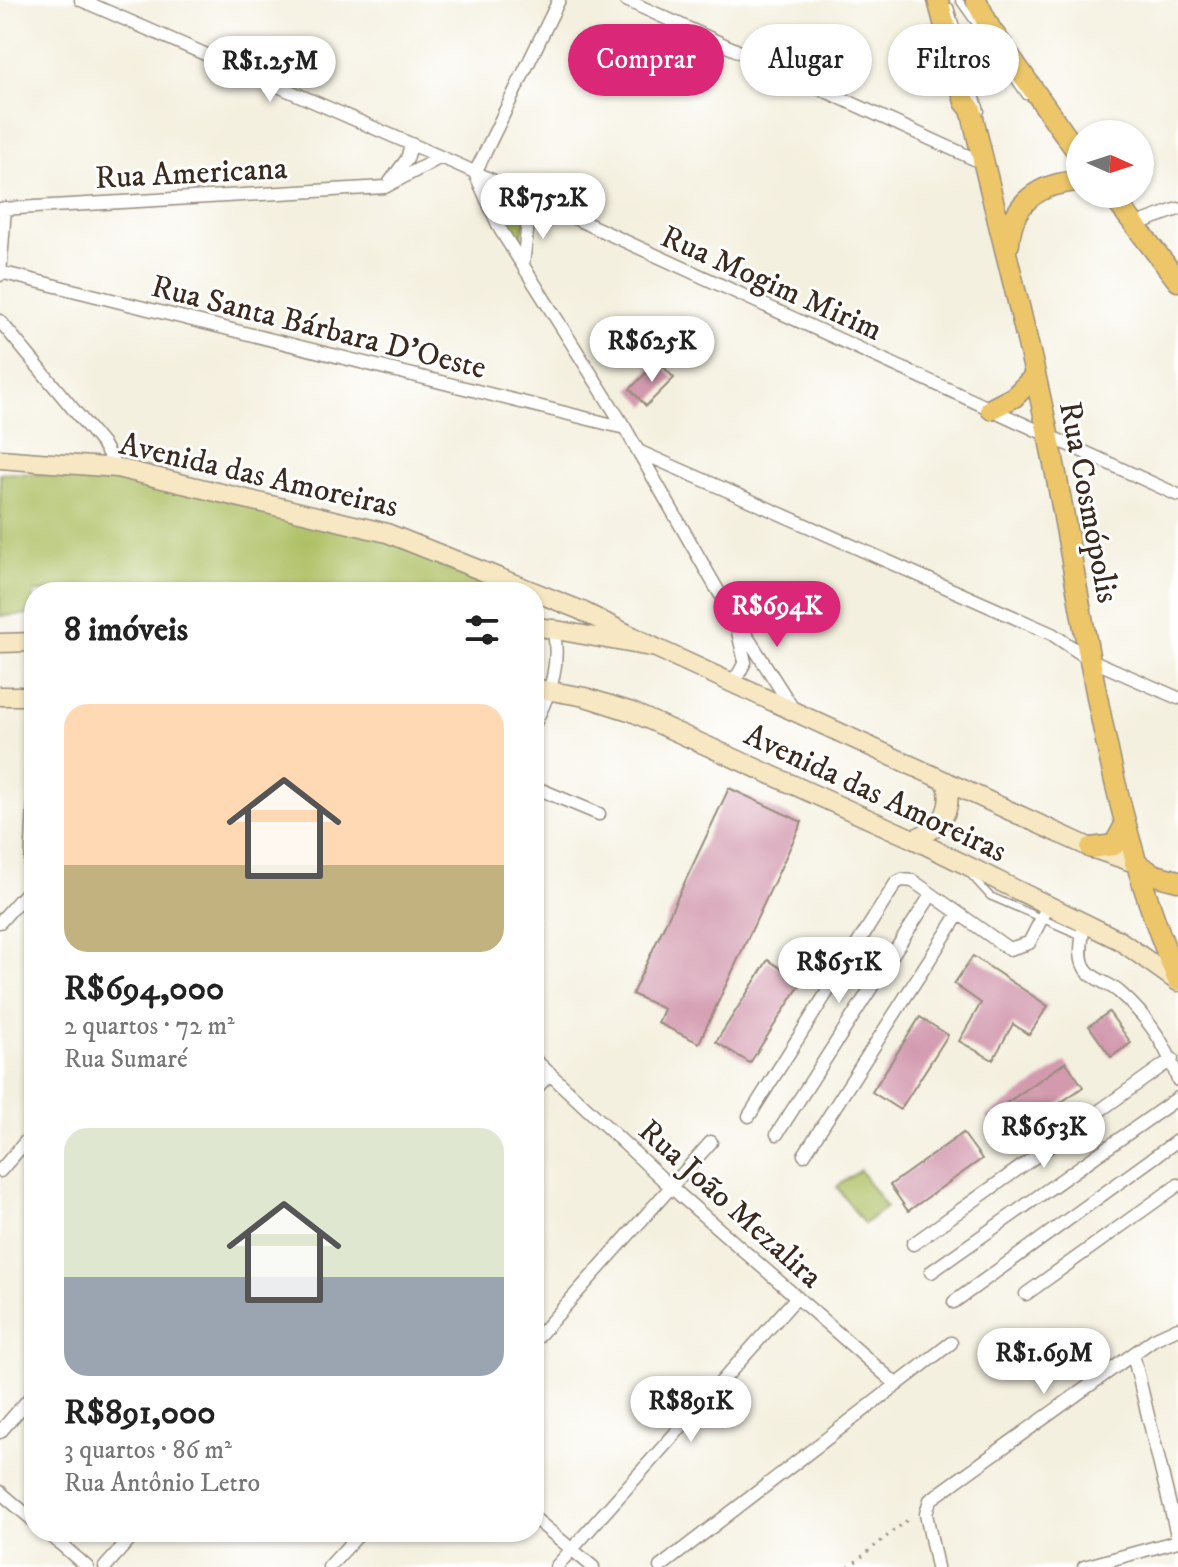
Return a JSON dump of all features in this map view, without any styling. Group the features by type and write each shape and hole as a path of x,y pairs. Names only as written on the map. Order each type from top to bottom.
{"main road":[{"name":"Rua Cosmópolis","path":"938,0 1008,255 1048,434 1089,659 1125,825 1150,914 1178,981"},
{"path":"976,0 990,28 1066,138"},
{"path":"1008,255 1012,220 1023,201 1050,186 1066,183"},
{"path":"1121,208 1178,281"},
{"path":"991,409 1014,397 1035,376"},
{"name":"Avenida das Amoreiras","path":"0,459 117,468 387,533 512,582"},
{"name":"Avenida das Amoreiras","path":"498,576 506,582"},
{"name":"Avenida das Amoreiras","path":"544,595 656,648"},
{"path":"544,615 553,626"},
{"path":"544,626 656,648 1091,848 1135,863 1155,875 1178,881"},
{"path":"0,643 24,642"},
{"name":"Avenida das Amoreiras","path":"544,689 632,712 913,839 1045,913 1083,930 1119,940 1178,981"},
{"path":"0,696 24,696"},
{"path":"913,839 942,823 948,810 946,781"},
{"path":"1091,848 1114,845 1125,825"}],"street":[{"name":"Rua Mogim Mirim","path":"81,0 475,173 543,207 1178,495"},
{"path":"559,0 475,173 500,229 625,428 729,607 794,711"},
{"path":"626,0 983,163"},
{"path":"385,187 407,159 411,145"},
{"name":"Rua Americana","path":"3,209 385,187 439,158"},
{"path":"523,264 528,223 543,207"},
{"path":"0,273 3,209"},
{"path":"1134,225 1178,209"},
{"name":"Rua Santa Bárbara D'Oeste","path":"0,273 625,428"},
{"path":"0,321 103,445 117,468"},
{"path":"638,451 1052,634 1089,659 1178,698"},
{"path":"727,682 743,669 746,654 729,607"},
{"path":"544,687 557,665 553,626"},
{"path":"544,791 599,814"},
{"path":"749,1116 896,883 910,880 1009,949 1026,947 1045,913"},
{"path":"0,922 24,895"},
{"path":"777,1134 931,895"},
{"path":"804,1155 958,915"},
{"path":"1083,930 1081,961 1085,969 1118,991 1160,1037 1172,1059 1178,1080"},
{"path":"913,1244 1172,1059"},
{"name":"Rua João Mezalira","path":"544,1068 672,1188 896,1384"},
{"path":"544,1080 550,1073"},
{"path":"931,1272 1178,1098"},
{"path":"954,1302 1178,1140"},
{"path":"544,1330 711,1142"},
{"path":"0,1171 24,1143"},
{"path":"1026,1294 1178,1185"},
{"path":"556,1567 797,1297"},
{"path":"937,1567 926,1514 930,1500 1154,1339 1178,1328"},
{"path":"660,1567 951,1343"},
{"path":"1084,1567 1178,1540 1133,1354"},
{"path":"0,1432 24,1404"},
{"path":"0,1492 24,1512"},
{"path":"544,1527 593,1567"},
{"path":"58,1542 87,1567"},
{"path":"105,1567 127,1542"},
{"path":"329,1567 352,1542"}],"lane":[{"path":"947,0 980,107 983,163"},
{"path":"959,0 1060,142 1066,146"}],"path":[{"path":"849,1567 930,1500"}],"green space":[{"path":"488,191 535,207 528,213 518,248"},
{"path":"0,473 127,476 385,538 475,582 24,582 24,615 0,616"},
{"path":"860,1170 886,1207 864,1224 837,1187"}],"building":[{"path":"658,361 674,378 646,406 630,389"},
{"path":"729,788 802,822 699,1043 658,1023 664,1009 632,994"},
{"path":"973,956 1048,1006 1029,1035 1013,1024 993,1060 959,1041 981,1003 954,984"},
{"path":"768,960 802,982 750,1063 716,1042"},
{"path":"1109,1012 1131,1043 1111,1057 1089,1026"},
{"path":"920,1017 948,1035 900,1110 872,1092"},
{"path":"1066,1062 1083,1087 1004,1142 986,1117"},
{"path":"963,1133 982,1159 908,1211 890,1185"}]}
